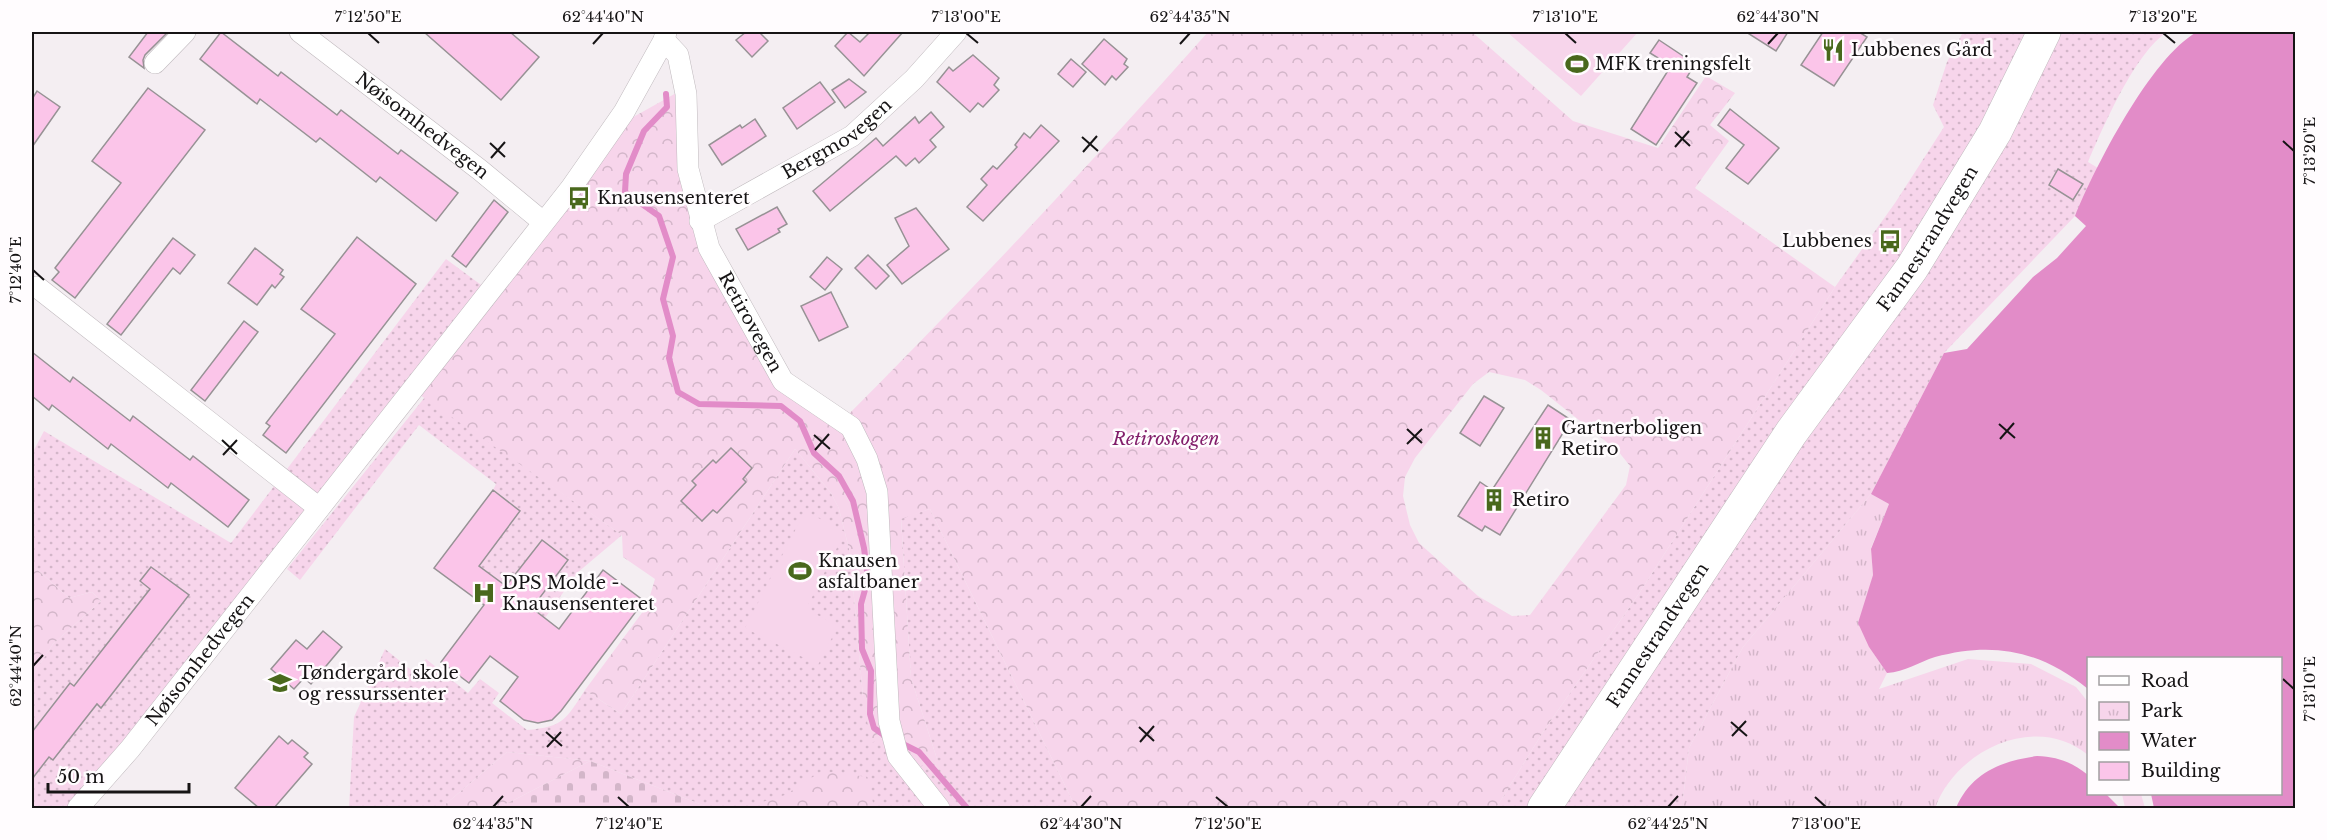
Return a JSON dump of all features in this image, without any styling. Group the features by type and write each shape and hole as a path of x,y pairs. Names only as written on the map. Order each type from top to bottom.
{"highway":[{"name":"Fannestrandvegen","path":"1544,808 1791,433 1938,193 2024,32"},
{"name":"Fannestrandvegen","path":"1791,433 1882,311 1954,202 1995,132 2044,32"}],"street":[{"path":"155,63 185,32"},
{"name":"Nøisomhedvegen","path":"300,32 480,170 543,222"},
{"name":"Bergmovegen","path":"700,221 852,136 914,79 956,32"},
{"name":"Nøisomhedvegen","path":"78,808 130,749 571,188 624,112 665,36"},
{"name":"Retirovegen","path":"665,36 678,55 686,94 688,169 709,248 783,381 851,428 867,459 877,492 889,721 898,756 939,808"},
{"path":"37,287 319,508"}],"green space":[{"name":"Retiroskogen","path":"1208,32 1472,32 1573,121 1658,148 1706,76 1735,93 1710,125 1729,141 1695,188 1835,287 1640,592 1545,729 1496,808 1076,808 930,509 901,519 911,678 937,759 919,767 900,734 870,743 863,697 850,553 839,509 831,493 795,449 621,714 585,690 647,606 655,579 623,557 622,535 420,395 628,120 678,92 680,167 778,387 836,427 979,281","holes":["1489,372 1525,380 1618,451 1630,466 1626,485 1530,615 1512,616 1478,596 1419,543 1410,525 1403,496 1405,477 1415,458 1473,384"]},
{"name":"MFK treningsfelt","path":"1507,32 1638,32 1581,96"},
{"path":"1963,32 2167,32 2143,56 2112,110 2088,162 2098,168 2075,216 1944,353 1871,494 1743,647 1689,748 1682,808 1496,808 1545,729 1640,592 1835,287 1895,203 1944,127 1933,105 1947,62"},
{"path":"446,259 496,296 89,808 32,808 32,676 53,644 101,601 92,592 69,598 32,565 32,454 44,431 231,543"},
{"path":"425,397 622,535 577,573 545,618 532,608 568,559 541,540 506,586 479,566 520,511 493,490 496,484 419,425 300,580 287,569"},
{"path":"795,449 831,493 839,509 850,553 863,697 900,734 937,759 911,678 901,518 930,509 1076,808 710,808 590,761 507,752 441,808 349,808 354,717 385,649 415,673 426,659 468,693 480,679 499,693 492,703 527,730 549,727 563,720 585,690 621,714"},
{"path":"1871,494 1889,504 1871,548 1873,575 1868,597 1869,647 1887,673 1879,689 1968,659 2031,664 2076,687 2087,701 2087,754 2067,743 2045,737 2022,738 2000,744 1979,754 1960,769 1945,787 1935,808 1682,808 1689,748 1743,647"},
{"name":"Knausen asfaltbaner","path":"805,511 845,532 806,609 838,626 818,665 745,628"},
{"path":"32,565 69,598 92,592 101,601 53,644 32,676"},
{"path":"507,752 590,761 498,808 441,808"},
{"path":"590,761 710,808 498,808"},
{"path":"822,771 868,777 874,808 760,808 762,802 785,795"},
{"path":"2122,795 2141,795 2145,808 2125,808"}],"water":[{"path":"2197,32 2295,32 2295,808 2154,808 2151,795 2282,795 2282,657 2087,657 2087,688 2053,666 2034,658 1997,650 1957,652 1887,673 1869,647 1858,623 1873,575 1871,549 1889,504 1871,494 1944,353 1967,349 2033,277 2057,258 2086,226 2075,216 2096,170 2143,88 2179,45"},
{"path":"2037,756 2058,759 2076,767 2087,774 2087,795 2107,795 2120,808 1956,808 1962,796 1979,777 2000,765"}],"building":[{"path":"148,32 168,32 145,55 144,68 129,57"},
{"path":"221,32 278,76 281,72 337,115 341,110 398,154 401,150 458,193 436,221 380,177 376,182 320,138 316,142 260,99 257,104 200,59"},
{"path":"424,32 510,32 539,57 501,100"},
{"path":"746,32 759,32 768,41 752,57 736,40"},
{"path":"848,32 860,42 870,32 903,32 864,76 835,46"},
{"path":"1746,32 1788,32 1776,51"},
{"path":"1823,32 1859,32 1867,37 1834,86 1801,65"},
{"path":"1104,39 1127,59 1124,64 1128,67 1116,80 1112,76 1105,85 1082,64"},
{"path":"1659,40 1695,64 1687,77 1697,83 1656,145 1631,129 1671,66 1650,53"},
{"path":"973,55 999,78 994,85 999,90 983,107 978,103 970,112 937,82 949,67 953,71"},
{"path":"1071,59 1086,72 1073,87 1058,74"},
{"path":"849,79 866,92 845,108 832,90"},
{"path":"820,82 835,102 797,129 783,108"},
{"path":"148,88 205,130 75,298 52,280 59,272 55,268 121,183 92,161"},
{"path":"37,91 60,107 32,147 32,99"},
{"path":"1730,109 1779,148 1748,184 1726,168 1744,145 1718,125"},
{"path":"931,112 944,127 930,140 936,147 919,163 915,158 906,166 896,156 830,211 813,191 876,138 883,146 915,117 919,123"},
{"path":"755,119 766,136 722,165 709,145 740,125 742,128"},
{"path":"1041,125 1059,141 983,221 967,207 987,185 981,179 993,166 997,169 1017,147 1015,145 1024,133 1030,138"},
{"path":"2058,169 2083,184 2073,200 2049,185"},
{"path":"494,200 508,212 466,267 452,256"},
{"path":"777,207 787,224 778,229 780,232 748,250 736,229"},
{"path":"916,208 949,249 902,284 887,265 909,246 895,218"},
{"path":"357,237 416,284 286,453 263,435 270,426 266,423 335,334 301,309"},
{"path":"173,238 195,255 180,274 173,268 121,335 107,324"},
{"path":"255,248 283,270 280,274 284,277 275,288 272,285 257,305 228,283"},
{"path":"868,255 889,276 876,289 855,268"},
{"path":"827,257 842,269 825,290 810,277"},
{"path":"831,292 848,327 819,341 801,306"},
{"path":"244,321 258,332 205,401 191,390"},
{"path":"32,352 70,382 73,377 130,421 133,416 190,460 193,456 249,500 228,527 171,483 168,488 111,444 108,449 52,405 49,410 32,396"},
{"path":"1484,396 1504,408 1480,446 1460,433"},
{"path":"1548,405 1571,420 1500,535 1485,526 1482,531 1458,516 1480,482 1492,490"},
{"path":"731,448 752,468 743,479 746,482 717,513 713,510 702,521 681,501 696,485 692,481 713,460 716,463"},
{"path":"493,490 520,511 479,566 506,586 542,540 568,560 532,608 559,629 603,570 644,601 552,720 538,723 524,720 500,701 518,677 490,656 469,683 441,662 484,605 434,568"},
{"path":"151,567 189,595 101,708 97,704 53,760 49,757 32,779 32,732 70,683 74,686 150,589 140,581"},
{"path":"323,631 342,647 311,684 304,678 294,689 271,669 296,640 307,649"},
{"path":"279,736 288,744 292,740 308,753 304,757 312,764 274,808 259,808 235,788"}],"waterway":[{"path":"666,94 667,107 644,131 626,174 625,192 659,216 673,257 663,299 673,336 669,358 678,392 699,404 781,406 800,421 814,453 839,476 853,501 864,548 868,579 861,604 862,649 871,671 870,714 874,728 888,738"},
{"path":"901,743 919,752 967,808"}],"place":[{"name":"Lubbenes Gård","path":"1833,50"},
{"name":"MFK treningsfelt","path":"1577,64"},
{"name":"Knausensenteret","path":"579,198"},
{"name":"Lubbenes","path":"1890,241"},
{"name":"Gartnerboligen Retiro","path":"1543,438"},
{"name":"Retiro","path":"1494,500"},
{"name":"Knausen asfaltbaner","path":"800,571"},
{"name":"DPS Molde - Knausensenteret","path":"484,593"},
{"name":"Tøndergård skole og ressurssenter","path":"280,683"}]}
